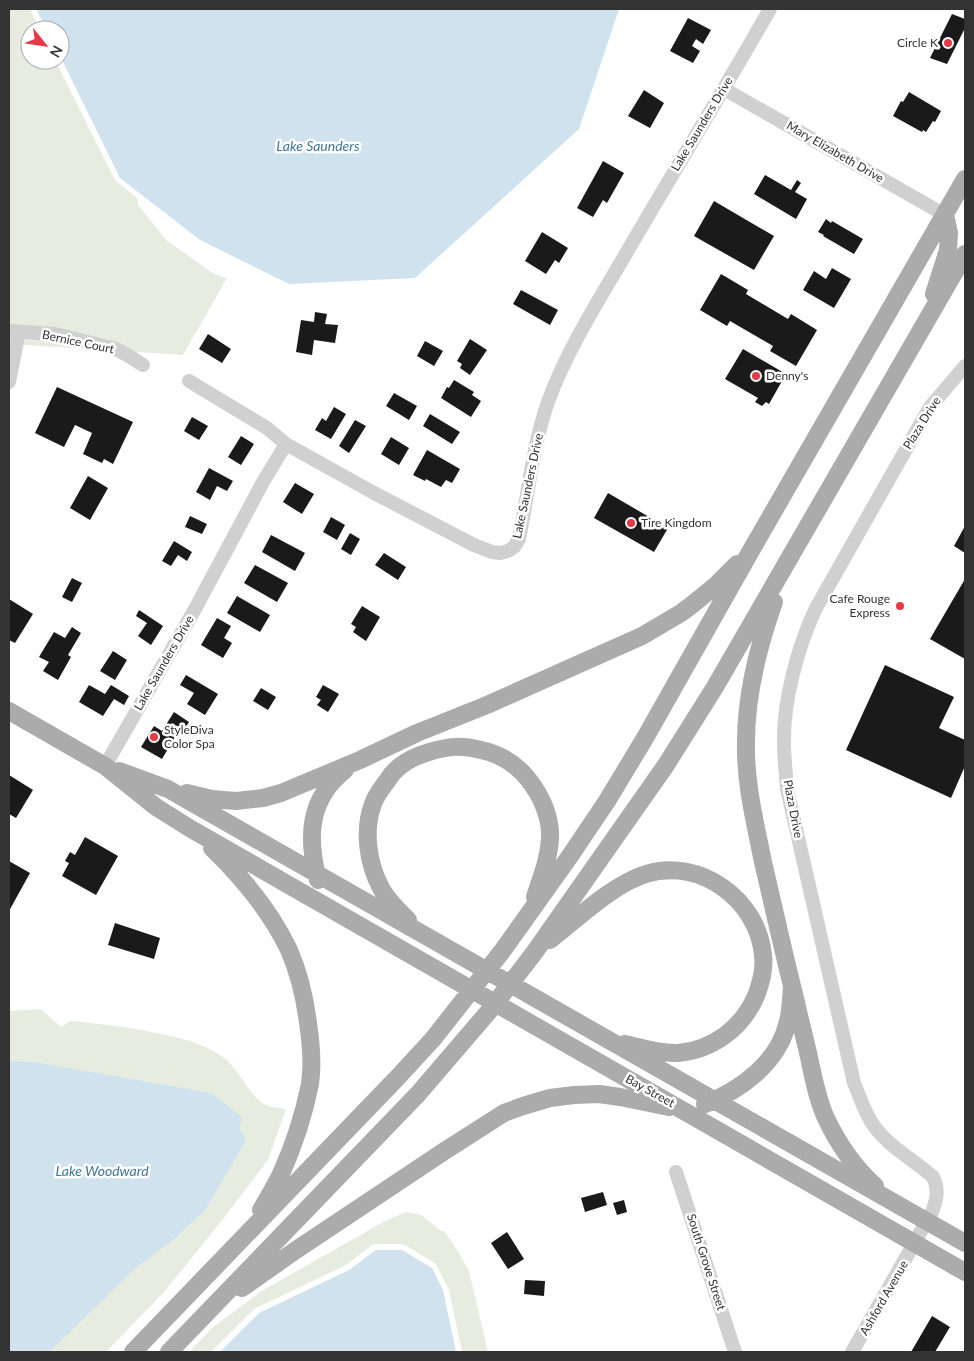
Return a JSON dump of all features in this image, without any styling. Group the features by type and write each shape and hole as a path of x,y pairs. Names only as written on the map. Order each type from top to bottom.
{"main road":[{"path":"133,1352 433,1039 468,996 529,914 607,801 646,738 965,179"},
{"path":"924,325 948,250 949,233 945,215"},
{"path":"169,1352 418,1094 490,1010 534,953 666,765 715,687 965,254"},
{"path":"105,766 168,789 212,799 236,801 263,798 281,793 642,636 681,614 714,586 753,548"},
{"path":"786,565 762,636 754,667 748,704 746,775 752,810 816,1092 825,1115 847,1155 872,1183 894,1203"},
{"path":"9,711 105,766 156,807 191,829 244,882 277,928 289,950 306,1005 310,1036 310,1082 295,1139 280,1175 249,1232"},
{"path":"422,935 382,890 374,872 369,854 370,816 377,794 397,768 420,755 443,748 471,747 495,754 515,765 534,786 545,810 550,836 547,860 529,914"},
{"path":"334,911 326,901 316,874 312,832 314,816 326,788 360,760"},
{"name":"Bay Street","path":"168,789 965,1243"},
{"name":"Bay Street","path":"191,829 965,1272"},
{"path":"534,953 606,895 627,882 652,872 676,871 692,873 707,878 720,885 745,908 754,923 761,943 764,956 763,970 759,989 752,1004 744,1018 735,1027 709,1045 676,1053 660,1052 609,1041"},
{"path":"206,1315 296,1250 504,1113 550,1098 574,1094 599,1094 620,1097 686,1111 714,1101 744,1084 755,1075 781,1041 791,1008 792,986"}],"street":[{"name":"Lake Saunders Drive","path":"105,766 195,609 263,482 286,444 374,493 474,545 500,553 514,547 519,539 538,438 547,404 556,382 598,302 770,9"},
{"name":"Mary Elizabeth Drive","path":"724,89 945,215"},
{"path":"9,382 14,331"},
{"name":"Bernice Court","path":"14,331 55,334 116,349 143,365"},
{"name":"Plaza Drive","path":"916,1243 936,1203 938,1192 936,1184 933,1177 891,1144 874,1127 854,1083 788,789 784,741 786,712 792,683 805,632 816,608 930,407 962,374"},
{"path":"189,381 267,428 286,444"},
{"name":"South Grove Street","path":"676,1172 735,1352"},
{"name":"Ashford Avenue","path":"852,1352 916,1243"}],"shaded area":[{"path":"9,9 30,9 35,20 20,20 20,70 60,70 115,180 138,199 138,205 166,240 214,274 227,278 183,355 9,344"},
{"path":"41,1009 61,1027 70,1021 114,1026 174,1037 205,1047 230,1063 258,1100 272,1107 286,1109 268,1160 164,1292 106,1352 20,1352 206,1209 244,1144 245,1136 9,1067 9,1011"},
{"path":"406,1212 421,1215 441,1231 444,1231 457,1250 469,1271 488,1352 462,1352 449,1290 436,1264 402,1244 375,1244 346,1265 254,1309 211,1352 189,1352 212,1328 260,1292 385,1221"}],"water":[{"name":"Lake Saunders","path":"36,9 619,9 579,129 415,278 289,284 200,240 120,178 67,70 70,70 70,20 42,20"},
{"name":"Lake Woodward","path":"9,1061 34,1062 211,1093 242,1117 239,1129 245,1136 244,1144 206,1209 172,1241 138,1266 49,1352 9,1352"},
{"path":"376,1250 402,1250 432,1268 443,1290 456,1352 220,1352 259,1313 349,1270"}],"building":[{"name":"Circle K","path":"952,14 965,19 965,28 947,64 930,58"},
{"path":"688,18 711,30 703,44 696,39 692,46 700,51 693,63 670,51"},
{"path":"644,90 664,103 650,128 628,116"},
{"path":"909,92 941,111 935,122 933,121 926,132 923,130 922,132 893,116 901,101 903,102"},
{"path":"603,161 624,173 607,203 603,200 593,217 577,208"},
{"path":"765,175 791,190 797,180 801,183 795,192 807,199 796,219 754,194"},
{"path":"714,201 774,236 754,270 694,236"},
{"path":"826,219 863,239 854,254 818,232"},
{"path":"542,232 568,248 559,263 555,260 546,274 525,261"},
{"path":"832,268 851,279 834,308 803,290 814,271 826,279"},
{"path":"721,274 748,290 746,294 788,319 791,314 817,330 796,366 770,351 773,346 730,321 727,326 700,310"},
{"path":"521,290 558,310 550,325 513,304"},
{"path":"315,312 327,314 325,324 338,325 335,343 314,340 312,355 296,352 301,320 314,322"},
{"path":"208,334 231,349 222,363 199,349"},
{"path":"470,339 487,350 470,375 460,368 462,364 457,361"},
{"path":"425,341 443,351 434,366 417,356"},
{"name":"Denny's","path":"743,349 786,374 769,404 766,402 762,406 755,402 758,398 725,379"},
{"path":"454,380 474,392 472,395 481,401 471,417 441,398 447,387 449,388"},
{"path":"57,387 133,422 113,464 104,459 102,463 83,454 92,433 75,425 64,447 35,433"},
{"path":"394,393 417,406 409,420 386,406"},
{"path":"334,407 346,414 331,439 315,430 322,418 326,421"},
{"path":"430,414 460,432 452,444 423,426"},
{"path":"192,417 208,426 199,440 184,431"},
{"path":"355,420 366,426 349,453 339,446"},
{"path":"241,436 254,444 241,465 228,457"},
{"path":"391,437 409,448 399,465 381,454"},
{"path":"427,450 460,469 452,483 446,480 441,487 413,475"},
{"path":"209,468 233,481 227,491 217,486 210,500 196,492"},
{"path":"88,476 108,488 90,520 70,508"},
{"path":"295,483 314,494 302,514 283,502"},
{"name":"Tire Kingdom","path":"608,493 668,528 654,552 594,518"},
{"path":"190,516 207,524 202,534 185,527"},
{"path":"331,517 345,525 337,540 323,532"},
{"path":"965,526 965,553 954,546"},
{"path":"350,533 360,539 351,555 341,549"},
{"path":"271,535 305,553 295,571 262,552"},
{"path":"174,541 192,552 187,561 178,555 171,566 162,561"},
{"path":"384,553 406,567 398,580 375,565"},
{"path":"255,565 288,583 277,602 244,583"},
{"path":"72,578 82,583 72,602 62,597"},
{"path":"965,579 965,659 930,639"},
{"path":"237,596 270,615 260,632 227,613"},
{"path":"9,599 33,614 15,643 9,640"},
{"path":"362,606 380,617 366,641 353,632 356,627 351,624"},
{"path":"139,610 163,626 151,645 138,636 147,623 136,616"},
{"path":"217,618 231,626 224,638 232,643 223,658 201,645"},
{"path":"72,627 81,633 68,655 71,657 58,680 43,671 49,662 39,657 54,632 65,638"},
{"path":"113,651 127,660 115,680 100,671"},
{"path":"885,665 954,697 939,728 965,740 965,766 951,798 846,750"},
{"path":"186,675 218,694 205,715 187,704 194,693 180,685"},
{"path":"89,685 105,694 111,685 129,696 124,705 114,699 103,716 79,702"},
{"path":"323,685 339,694 328,712 317,705 321,700 316,697"},
{"path":"261,688 276,697 268,710 253,701"},
{"path":"174,712 189,722 178,739 175,737 162,759 141,747 154,726 162,731"},
{"path":"9,775 33,790 16,818 9,814"},
{"path":"85,837 118,856 96,895 62,876 69,863 65,861 70,852 75,855"},
{"path":"9,861 30,873 9,911"},
{"path":"115,923 160,938 154,959 108,945"},
{"path":"603,1192 607,1205 585,1212 581,1198"},
{"path":"624,1200 627,1212 617,1215 613,1203"},
{"path":"507,1232 524,1259 508,1269 491,1243"},
{"path":"525,1280 545,1281 544,1296 524,1294"},
{"path":"932,1316 950,1327 935,1352 911,1352"}],"place":[{"name":"Circle K","path":"948,43"},
{"name":"Denny's","path":"756,376"},
{"name":"Tire Kingdom","path":"631,523"},
{"name":"Cafe Rouge Express","path":"900,606"},
{"name":"StyleDiva Color Spa","path":"154,737"}]}
